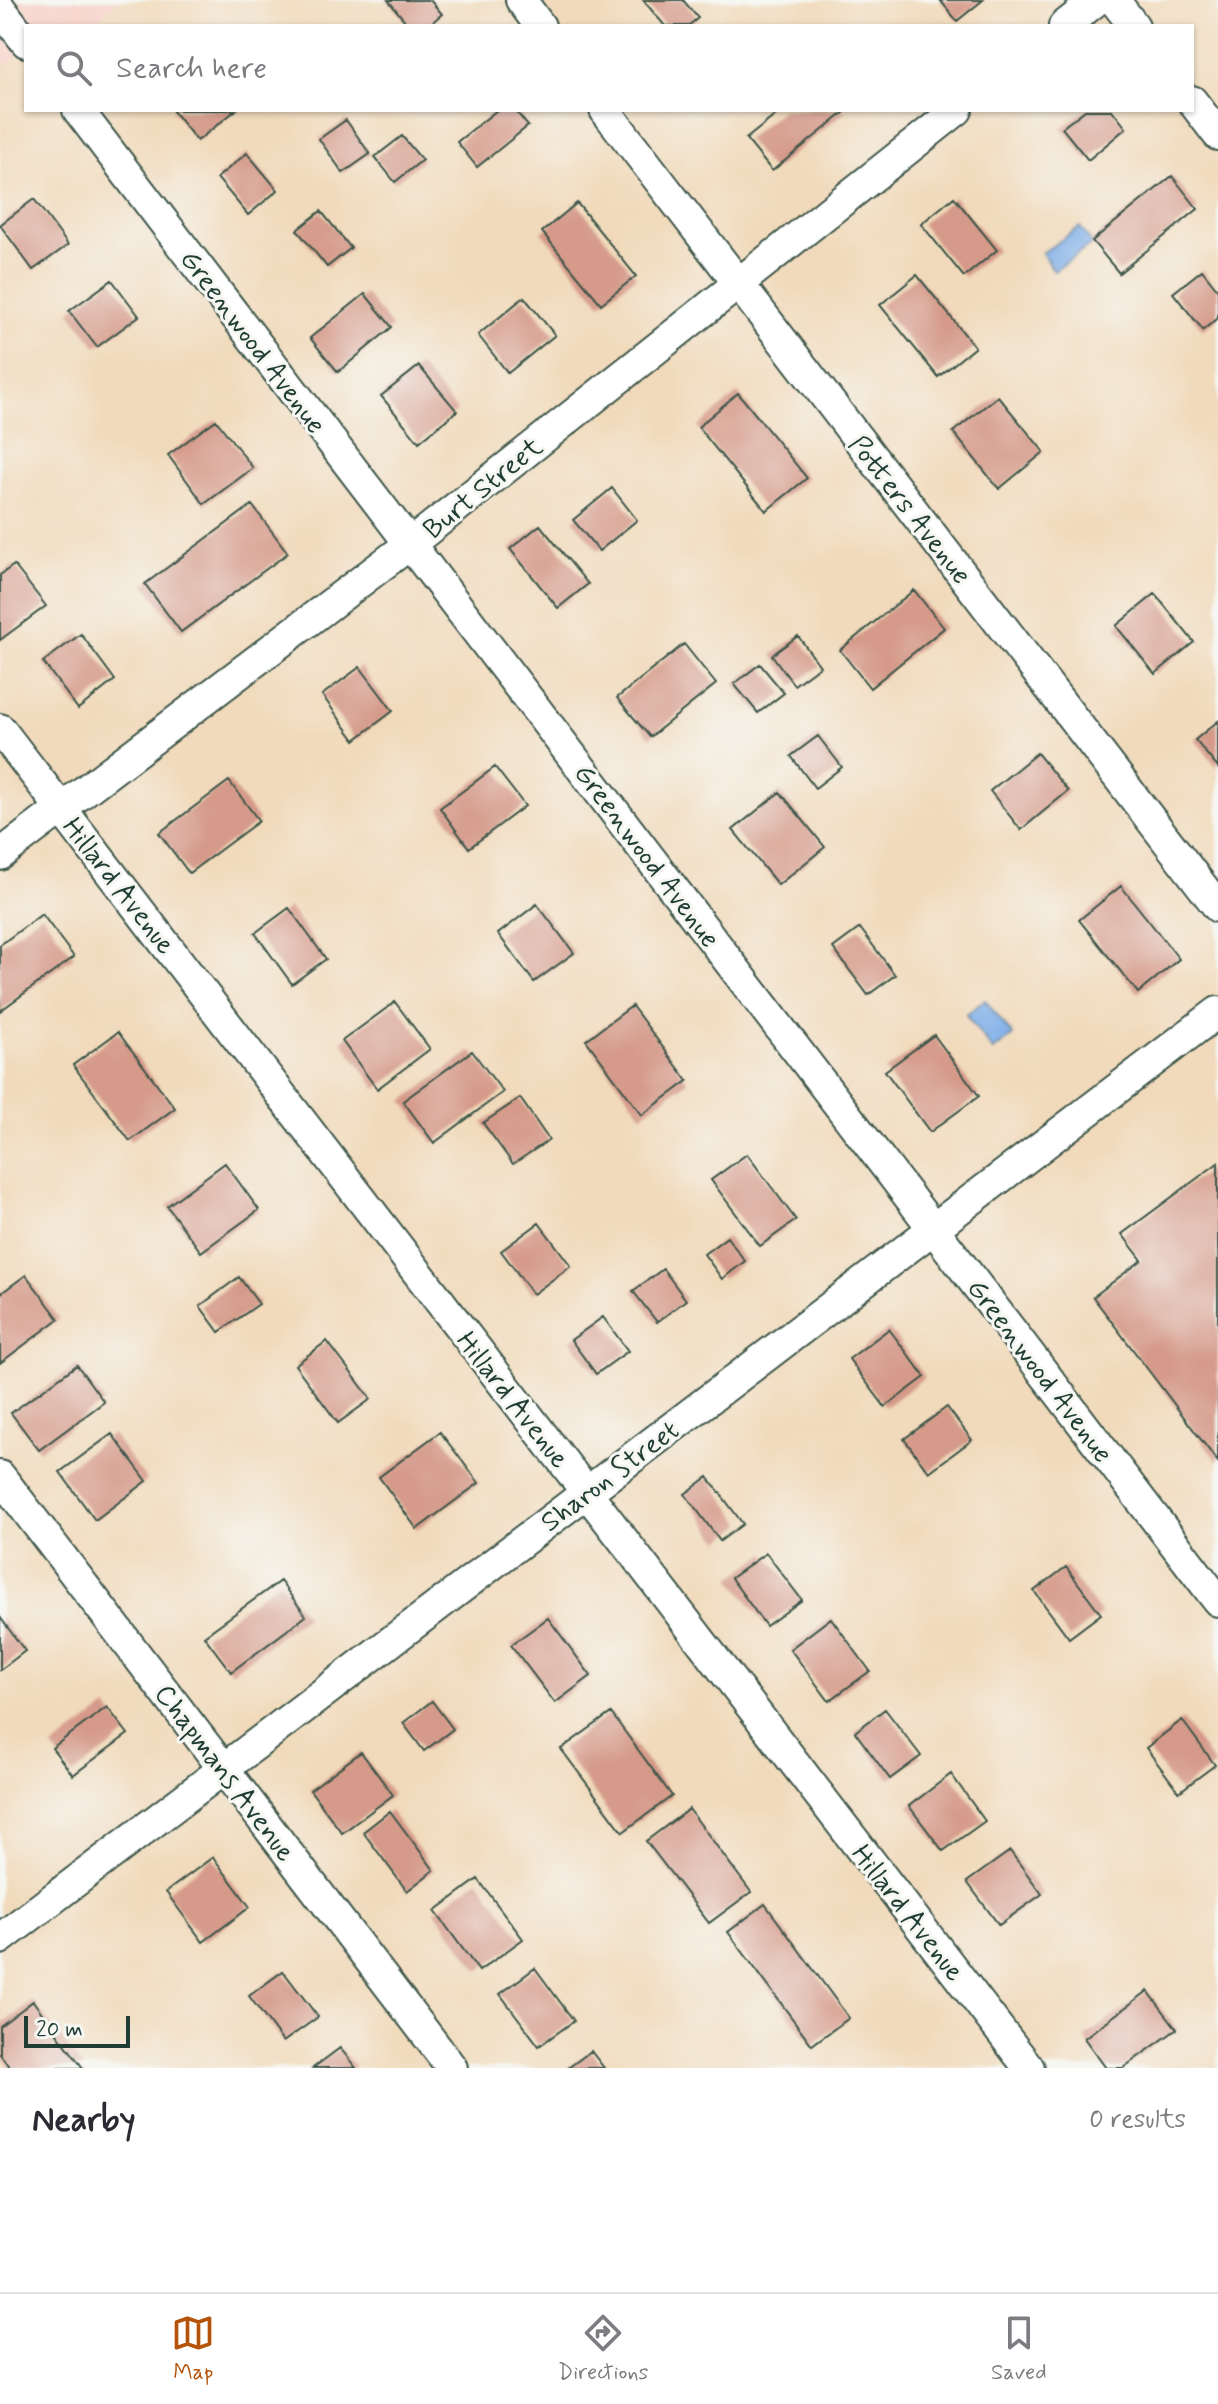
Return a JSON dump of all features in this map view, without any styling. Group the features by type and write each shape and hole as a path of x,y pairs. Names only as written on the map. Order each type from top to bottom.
{"street":[{"path":"521,0 539,24"},
{"path":"1067,24 1097,0"},
{"path":"1114,0 1132,24"},
{"path":"0,8 24,39"},
{"path":"1194,104 1218,135"},
{"name":"Greenwood Avenue","path":"80,112 1218,1601"},
{"name":"Potters Avenue","path":"607,112 1218,907"},
{"name":"Burt Street","path":"0,855 410,544 954,112"},
{"name":"Hillard Avenue","path":"0,729 1029,2068"},
{"name":"Sharon Street","path":"0,1939 1218,1012"},
{"name":"Chapmans Avenue","path":"0,1476 452,2068"}],"shaded area":[{"path":"0,0 120,0 92,24 24,24 24,56 21,54 0,70"}],"water":[{"path":"1080,227 1092,244 1054,271 1042,253"},
{"path":"985,1000 1013,1036 993,1051 966,1015"}],"building":[{"path":"388,0 430,0 442,14 430,24 407,24"},
{"path":"643,0 683,0 698,18 690,24 663,24"},
{"path":"940,0 983,0 957,21"},
{"path":"174,112 233,112 197,141"},
{"path":"494,112 517,112 528,126 477,167 457,142"},
{"path":"780,112 845,112 772,171 746,139"},
{"path":"1082,112 1114,112 1126,128 1088,160 1062,128"},
{"path":"346,120 370,154 343,173 319,139"},
{"path":"402,136 422,160 395,182 375,157"},
{"path":"247,153 278,190 248,215 217,178"},
{"path":"1172,176 1198,209 1119,273 1092,241"},
{"path":"954,197 997,250 964,277 921,224"},
{"path":"34,199 68,245 33,270 0,225"},
{"path":"577,203 636,276 601,304 542,232"},
{"path":"321,211 351,248 327,267 297,230"},
{"path":"1202,270 1218,290 1218,318 1203,330 1173,293"},
{"path":"917,275 975,347 938,377 880,305"},
{"path":"112,280 139,316 97,347 69,311"},
{"path":"365,294 392,327 338,372 310,338"},
{"path":"524,297 555,335 508,373 478,335"},
{"path":"419,366 457,411 419,442 381,396"},
{"path":"738,393 807,478 766,511 698,427"},
{"path":"998,396 1044,452 999,489 953,432"},
{"path":"216,420 253,468 204,504 168,455"},
{"path":"612,488 637,520 599,551 573,520"},
{"path":"252,505 288,553 181,632 145,584"},
{"path":"540,525 588,584 558,608 510,549"},
{"path":"14,565 46,606 0,640 0,575"},
{"path":"914,590 944,628 870,688 840,650"},
{"path":"1155,594 1194,642 1155,674 1116,626"},
{"path":"81,634 115,680 78,709 43,662"},
{"path":"798,636 820,666 794,685 772,655"},
{"path":"684,644 716,684 650,737 617,698"},
{"path":"760,664 784,693 758,713 734,684"},
{"path":"360,667 393,711 355,740 322,695"},
{"path":"1218,721 1218,768 1195,740"},
{"path":"818,736 842,767 815,788 791,756"},
{"path":"1037,753 1068,791 1021,830 990,791"},
{"path":"495,767 525,806 469,848 440,808"},
{"path":"229,781 259,821 189,873 159,833"},
{"path":"780,792 825,847 778,885 733,830"},
{"path":"1121,886 1179,959 1138,993 1079,920"},
{"path":"537,904 574,953 534,982 498,934"},
{"path":"289,908 326,959 292,984 255,933"},
{"path":"42,914 74,957 0,1011 0,945"},
{"path":"860,928 895,975 868,995 833,948"},
{"path":"395,1002 430,1049 377,1089 342,1041"},
{"path":"632,1006 688,1081 642,1115 586,1040"},
{"path":"118,1032 175,1108 130,1141 73,1065"},
{"path":"934,1035 979,1096 930,1132 885,1071"},
{"path":"472,1051 503,1092 434,1143 403,1101"},
{"path":"520,1098 549,1140 513,1164 483,1123"},
{"path":"747,1154 796,1220 760,1246 711,1180"},
{"path":"225,1163 259,1210 201,1252 167,1206"},
{"path":"1218,1163 1218,1462 1093,1297 1142,1260 1122,1234"},
{"path":"539,1223 571,1266 533,1294 501,1251"},
{"path":"727,1237 745,1261 722,1279 704,1254"},
{"path":"663,1269 686,1300 657,1322 633,1291"},
{"path":"26,1275 59,1319 0,1363 0,1294"},
{"path":"239,1277 259,1304 219,1332 200,1306"},
{"path":"603,1317 628,1351 596,1374 571,1340"},
{"path":"889,1329 925,1377 885,1407 849,1359"},
{"path":"327,1341 371,1399 338,1423 295,1365"},
{"path":"77,1365 104,1402 39,1450 11,1413"},
{"path":"947,1407 972,1440 929,1472 904,1439"},
{"path":"440,1432 479,1483 417,1529 379,1477"},
{"path":"112,1434 147,1481 95,1520 60,1472"},
{"path":"708,1477 743,1524 720,1541 685,1494"},
{"path":"766,1553 802,1600 766,1626 731,1578"},
{"path":"1066,1567 1101,1614 1069,1638 1034,1591"},
{"path":"280,1581 306,1616 231,1672 204,1636"},
{"path":"0,1617 25,1651 0,1670"},
{"path":"548,1618 591,1676 555,1703 511,1645"},
{"path":"831,1618 870,1671 829,1701 790,1649"},
{"path":"432,1701 453,1729 424,1751 403,1723"},
{"path":"107,1707 128,1734 73,1775 52,1748"},
{"path":"885,1709 921,1756 890,1779 855,1732"},
{"path":"611,1713 672,1796 623,1832 561,1749"},
{"path":"1182,1720 1215,1765 1179,1792 1146,1748"},
{"path":"361,1752 393,1795 342,1833 310,1790"},
{"path":"951,1774 985,1821 943,1851 909,1806"},
{"path":"689,1809 751,1892 709,1923 646,1841"},
{"path":"390,1811 434,1870 407,1891 363,1832"},
{"path":"1010,1851 1042,1894 999,1925 967,1882"},
{"path":"213,1857 250,1907 203,1942 166,1892"},
{"path":"478,1879 523,1939 479,1971 435,1911"},
{"path":"765,1904 849,2018 812,2045 728,1932"},
{"path":"535,1968 574,2021 539,2046 500,1994"},
{"path":"283,1971 318,2017 283,2042 249,1996"},
{"path":"1148,1991 1177,2029 1123,2068 1106,2068 1084,2038"},
{"path":"33,2001 83,2068 10,2068 0,2054 0,2026"},
{"path":"340,2048 356,2068 313,2068"},
{"path":"591,2051 604,2068 568,2068"}]}
